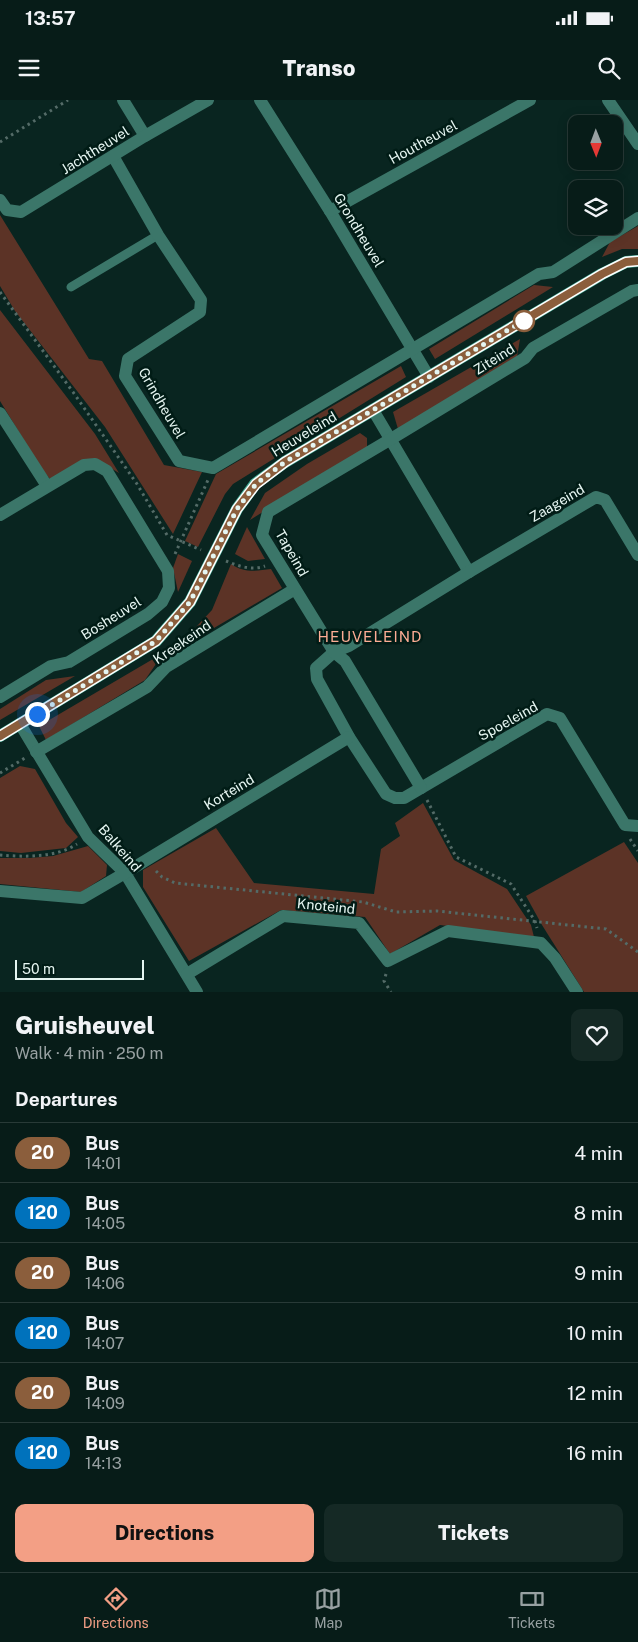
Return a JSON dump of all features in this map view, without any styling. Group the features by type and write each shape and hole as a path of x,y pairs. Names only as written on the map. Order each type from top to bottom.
{"street":[{"path":"123,100 145,136"},
{"name":"Jachtheuvel","path":"0,200 7,210 21,212 208,100"},
{"name":"Grondheuvel","path":"260,100 330,211 430,377"},
{"name":"Houtheuvel","path":"330,211 530,100"},
{"path":"608,100 638,144"},
{"name":"Grindheuvel","path":"113,156 158,235 201,300 200,312 128,359 125,376 179,461 213,468"},
{"path":"213,468 539,274 553,272 638,218"},
{"name":"Heuveleind","path":"0,736 156,641 190,602 237,509 256,484 285,462 602,274 626,262 638,261"},
{"name":"Ziteind","path":"392,440 525,358 533,348 632,291 638,290"},
{"path":"373,410 469,572"},
{"path":"0,413 47,486"},
{"name":"Tapeind","path":"392,440 268,512 262,535 334,652 345,662 421,788"},
{"path":"0,515 84,465 95,464 107,471 168,571"},
{"name":"Zaageind","path":"334,652 349,646 596,497 605,500 638,555"},
{"name":"Bosheuvel","path":"0,697 51,666 70,662 148,614 162,602 170,588 168,571"},
{"name":"Kreekeind","path":"36,752 147,687 166,667 295,588"},
{"path":"334,652 316,668 317,679 349,737"},
{"name":"Spoeleind","path":"349,737 386,794 395,798 404,798 547,714 560,718 625,824 638,826"},
{"name":"Balkeind","path":"20,724 88,836 125,874 197,992"},
{"name":"Korteind","path":"0,891 82,898 125,874 349,737"},
{"name":"Knoteind","path":"187,974 282,916 359,923 388,961 448,931 541,943"},
{"path":"541,943 555,958 577,992"}],"lane":[{"path":"71,287 158,235"}],"path":[{"path":"0,142 68,100"},
{"path":"0,292 132,477 167,535 241,567 261,568 277,560"},
{"path":"168,571 213,468"},
{"path":"0,773 36,752"},
{"path":"421,788 456,857 511,884 535,922 541,943"},
{"path":"0,855 42,855 70,848 88,836"},
{"path":"149,858 155,871 162,877 175,883 363,902 396,912 437,910 606,929 638,952"}],"shaded area":[{"path":"0,215 89,359 102,361 164,465 202,472 173,534 105,427 15,311 0,286"},
{"path":"638,226 638,249 622,249 602,257 610,242"},
{"path":"534,285 553,287 435,359 429,349"},
{"path":"0,310 95,434 119,473 97,460 50,479 41,468 0,401"},
{"path":"520,339 517,357 398,429 393,412"},
{"path":"401,366 406,377 233,484 225,494 198,547 185,541 216,474"},
{"path":"360,433 367,438 367,447 250,520 265,493 307,464"},
{"path":"247,527 265,559 248,561 235,554"},
{"path":"178,554 192,561 178,592 173,568"},
{"path":"231,564 245,570 271,569 282,588 158,661 145,680 46,740 39,726 182,642 212,610"},
{"path":"75,676 0,720 0,709 46,680"},
{"path":"20,766 35,769 66,823 78,837 66,848 21,853 0,851 0,778"},
{"path":"423,803 454,860 507,889 531,925 534,937 440,925 390,954 365,917 281,910 189,961 143,887 143,870 216,828 254,883 374,894 381,849 400,836 395,823"},
{"path":"624,842 638,863 638,992 584,992 526,896"},
{"path":"88,846 107,865 106,876 81,892 0,884 0,858 53,856"}],"bus line":[{"name":"20","path":"0,736 156,641 190,602 237,509 256,484 285,462 602,274 626,262 638,261"}],"district":[{"name":"HEUVELEIND","path":"370,637"}],"route":[{"path":"37,714 156,641 190,602 237,509 256,484 285,462 524,321"}]}
